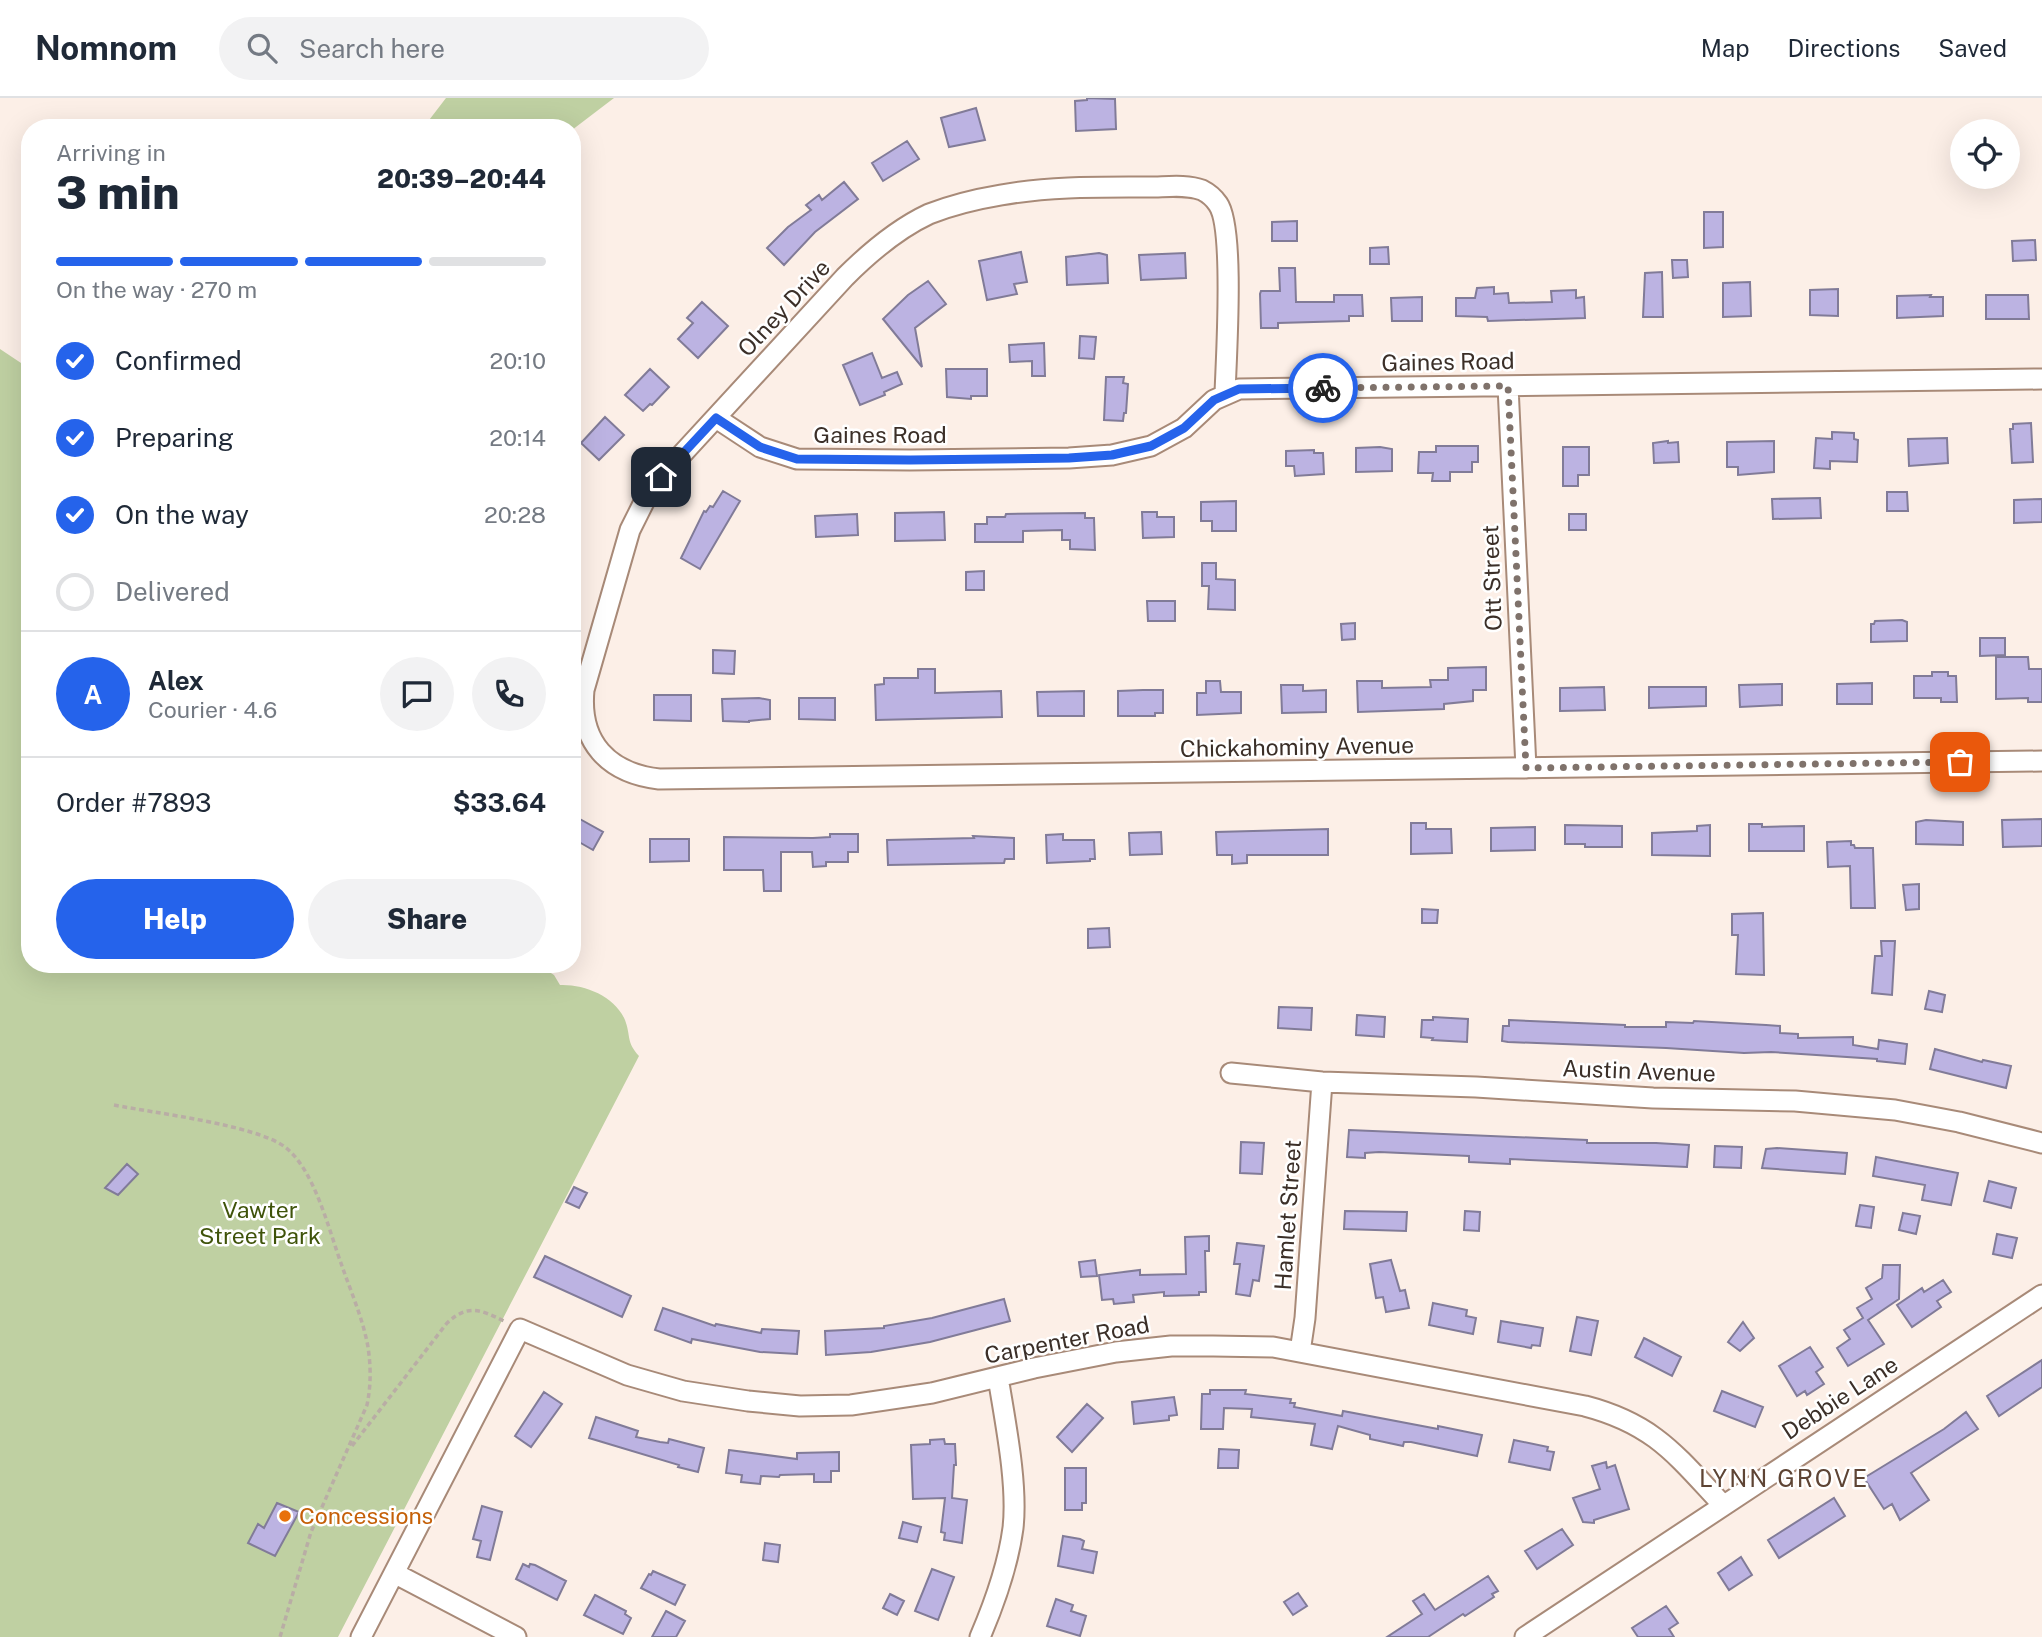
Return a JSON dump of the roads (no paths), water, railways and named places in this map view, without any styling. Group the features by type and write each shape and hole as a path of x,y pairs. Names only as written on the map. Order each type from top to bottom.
{"street":[{"name":"Olney Drive","path":"584,716 588,673 630,530 645,500 661,477 869,254 894,234 929,215 970,201 1033,190 1186,187 1200,190 1214,198 1220,207 1226,237 1225,394"},
{"name":"Gaines Road","path":"716,418 760,447 797,459 1069,458 1112,455 1151,446 1184,428 1214,400 1239,389 2042,379"},
{"name":"Ott Street","path":"1508,386 1526,768"},
{"name":"Chickahominy Avenue","path":"584,716 589,736 596,748 610,761 626,771 659,779 2042,761"},
{"name":"Austin Avenue","path":"1231,1073 1322,1082 1832,1104 1895,1110 1959,1122 2042,1143"},
{"name":"Hamlet Street","path":"1300,1352 1305,1318 1322,1082"},
{"name":"Debbie Lane","path":"1525,1637 2042,1295"},
{"name":"Carpenter Road","path":"394,1573 520,1329 627,1375 683,1391 800,1406 871,1403 932,1393 1116,1352 1171,1346 1273,1347 1585,1406 1614,1414 1646,1429 1673,1451 1723,1504"},
{"path":"980,1637 1001,1582 1013,1528 1008,1442 998,1377"},
{"path":"361,1637 394,1573 516,1637"}],"place":[{"name":"Concessions","path":"285,1516"}],"district":[{"name":"LYNN GROVE","path":"1784,1479"}],"park label":[{"name":"Vawter Street Park","path":"260,1223"}]}
